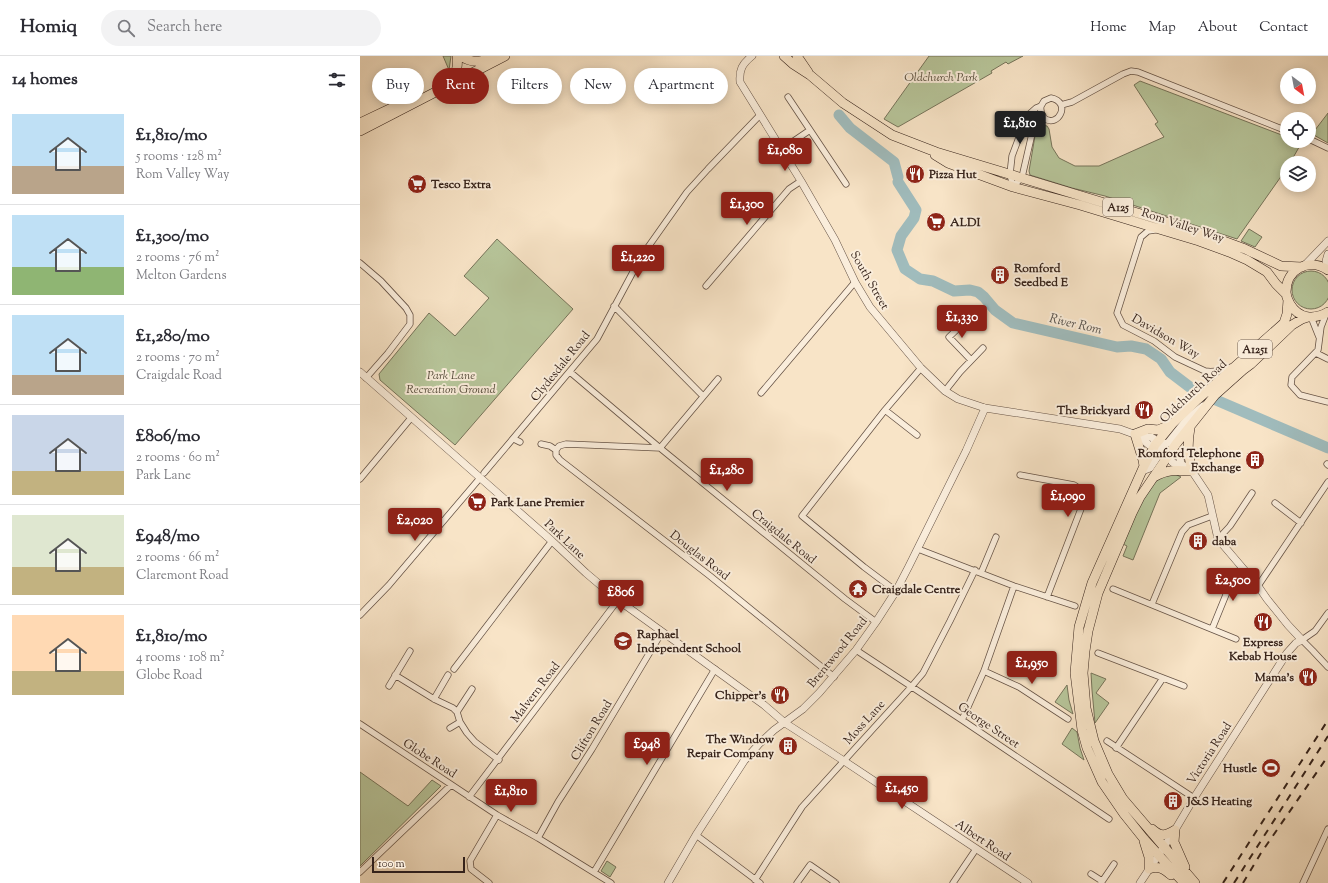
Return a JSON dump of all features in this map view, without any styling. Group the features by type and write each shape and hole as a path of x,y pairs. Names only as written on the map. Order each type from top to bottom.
{"main road":[{"path":"360,123 450,78 455,73 458,65 458,56"},
{"path":"461,56 468,60 479,62 494,56"},
{"path":"360,131 505,56"},
{"name":"Rom Valley Way","path":"784,56 868,121 892,135 917,145 1218,239 1245,249 1281,266 1303,266 1312,264 1321,265 1328,270"},
{"name":"Rom Valley Way","path":"797,56 810,75"},
{"name":"Rom Valley Way","path":"917,145 948,163 1013,187 1199,241 1247,260 1267,272 1287,297 1293,309 1300,314 1310,317"},
{"name":"Oldchurch Road","path":"1169,455 1206,407 1212,392 1237,365 1284,323 1288,309 1288,282 1292,274 1303,266"},
{"name":"Oldchurch Road","path":"1155,444 1173,423 1199,398 1212,392 1251,364 1292,326 1310,317 1322,316 1327,313"},
{"name":"A1251","path":"1139,435 1148,429 1158,430 1173,423"},
{"name":"A1251","path":"1191,425 1187,443 1192,471"},
{"path":"1139,435 1143,468"},
{"name":"A1251","path":"1155,444 1092,583 1079,628 1075,673 1082,730 1087,748 1102,782 1124,814 1144,839 1161,851 1194,882"},
{"name":"A1251","path":"1169,455 1140,497 1098,593 1084,651 1083,673 1086,708 1094,741 1108,774 1123,799 1139,817 1158,834 1168,835 1175,830"},
{"path":"1153,478 1160,473 1173,470 1192,471"},
{"name":"A1251","path":"1139,817 1183,883"},
{"name":"A1251","path":"1175,830 1174,839 1176,848 1194,882"},
{"name":"A1251","path":"1144,839 1149,857 1149,869 1153,867 1164,869 1183,883"}],"street":[{"name":"South Street","path":"752,56 742,65 740,69 740,82 801,181 835,240 870,307 921,368 945,391 958,399 985,408 1120,429 1154,439 1155,444 1169,455 1172,462 1175,464 1181,464 1192,471 1208,495 1218,539 1258,586 1288,625 1328,667"},
{"path":"1061,105 1072,102 1130,71 1138,72 1280,128"},
{"path":"788,97 846,184"},
{"path":"1051,98 1055,99 1061,105 1062,112 1058,117 1050,120 1043,116 1040,111 1041,106 1044,101 1051,98"},
{"path":"1013,187 1010,174 1012,156 1027,116 1036,108 1041,106"},
{"name":"Clydesdale Road","path":"360,615 389,585 597,339 641,257 688,192 760,115"},
{"path":"1013,187 1022,177 1034,125 1043,116"},
{"path":"782,149 810,130"},
{"path":"1316,142 1328,148"},
{"path":"706,286 789,189 801,181"},
{"name":"Davidson Way","path":"1160,229 1148,231 1141,237 1117,312 1123,325 1154,340 1175,357 1205,371 1210,372 1222,370 1237,365"},
{"path":"1303,266 1328,241"},
{"path":"1328,254 1326,261 1328,266"},
{"path":"360,263 381,281 406,308 410,315 410,324 388,353 366,378"},
{"path":"761,393 856,282"},
{"path":"614,306 703,396"},
{"path":"1327,313 1318,350 1292,377 1291,384 1300,394 1328,402"},
{"path":"971,360 949,337 973,314 980,320"},
{"path":"1310,317 1320,337"},
{"path":"945,391 960,372 984,348"},
{"path":"1316,353 1328,359"},
{"path":"896,591 802,516 885,410 921,368"},
{"name":"Park Lane","path":"360,372 411,418 482,476 552,542 618,600 764,705 785,723"},
{"name":"Craigdale Road","path":"570,372 660,448 845,599 876,622"},
{"path":"541,444 550,446 556,450 560,446 566,444 660,448 718,379"},
{"path":"1155,444 1168,442 1188,418 1208,402"},
{"name":"Brentwood Road","path":"668,883 696,835 744,761 759,744 803,709 834,677 876,622 896,591 918,549 966,451 985,408"},
{"path":"885,410 917,435"},
{"path":"360,479 411,418"},
{"path":"514,439 520,442"},
{"name":"Douglas Road","path":"556,450 556,455 560,460 710,576 834,677"},
{"path":"1143,468 1150,468 1158,456 1169,455"},
{"path":"1020,476 1074,485 1080,488 1084,496 1084,501 1047,597"},
{"path":"1258,586 1328,482"},
{"path":"1218,539 1230,526 1252,493"},
{"path":"1275,503 1301,523"},
{"path":"1152,604 1182,532 1188,525 1212,516"},
{"path":"981,573 996,537"},
{"path":"454,668 552,542"},
{"path":"918,549 1014,586 1075,606"},
{"path":"1212,629 1234,575 1242,568"},
{"name":"Moss Lane","path":"757,881 802,807 923,673 975,570"},
{"path":"962,720 984,671 1014,586"},
{"path":"1113,589 1236,639"},
{"name":"Malvern Road","path":"470,797 618,600"},
{"path":"1302,640 1315,631 1328,612"},
{"name":"Clifton Road","path":"538,838 662,632"},
{"name":"Victoria Road","path":"1140,883 1287,653 1296,643 1302,640"},
{"name":"George Street","path":"856,650 1108,818 1111,811"},
{"path":"389,686 410,651"},
{"path":"1098,653 1184,686"},
{"path":"594,872 715,669"},
{"path":"984,671 1019,687 1068,719"},
{"path":"395,675 434,699 453,708 457,712 466,733 475,742 499,760"},
{"path":"434,699 448,675"},
{"path":"1116,748 1163,678"},
{"path":"457,712 472,689"},
{"path":"450,728 460,722"},
{"name":"Albert Road","path":"785,723 844,760 1028,883"},
{"name":"Globe Road","path":"360,724 497,816 538,838 611,883"},
{"path":"1107,741 1194,798"},
{"path":"360,872 451,785"},
{"path":"489,883 471,869 470,861 497,816"},
{"path":"1303,883 1328,829"},
{"path":"696,835 757,881"},
{"path":"953,883 976,849"},
{"path":"1091,874 1102,882 1114,864"},
{"path":"797,883 810,865 836,883"}],"green space":[{"path":"443,56 451,56 448,68"},
{"name":"Oldchurch Park","path":"929,56 1023,56 1008,64 1006,62 991,71 992,73 898,127 884,119"},
{"path":"1140,81 1280,134 1280,148 1299,148 1294,156 1280,156 1280,178 1237,239 1105,196 1030,175 1029,171 1035,136 1039,126 1042,125 1047,126 1049,129 1052,147 1059,158 1075,166 1099,166 1164,137 1155,124 1158,122 1134,85"},
{"path":"1328,113 1328,143 1316,136 1316,129"},
{"path":"1249,229 1262,237 1255,247 1241,241"},
{"name":"Park Lane Recreation Ground","path":"497,239 573,309 455,445 380,380 379,374 429,313 455,336 489,298 464,276"},
{"path":"1307,271 1315,271 1322,274 1327,279 1329,296 1327,301 1322,306 1315,309 1307,309 1300,306 1295,301 1292,294 1292,286 1295,279 1300,274"},
{"path":"1175,474 1181,477 1160,493 1133,560 1123,556 1127,546 1123,544 1138,508 1148,490 1160,478"},
{"path":"1091,673 1106,679 1096,693 1109,703 1095,723 1092,690"},
{"path":"1067,685 1069,700 1073,714 1055,702"},
{"path":"1072,728 1077,732 1084,760 1062,744"},
{"path":"360,772 408,806 432,780 441,786 360,866"},
{"path":"607,861 616,867 610,877 601,871"}],"waterway":[{"name":"River Rom","path":"839,115 850,128 894,162 898,177"},
{"name":"River Rom","path":"898,182 916,210 914,218 901,236 897,250 905,269 920,279 933,281 954,291 970,290 978,292 995,310 1013,323 1117,347 1131,346 1146,349 1161,359 1170,372 1195,391 1328,448"}],"railway":[{"path":"1223,883 1328,720"},
{"path":"1234,883 1328,736"},
{"path":"1243,883 1261,853 1328,756"}],"place":[{"name":"Pizza Hut","path":"915,174"},
{"name":"Tesco Extra","path":"417,184"},
{"name":"ALDI","path":"936,222"},
{"name":"Romford Seedbed E","path":"1000,275"},
{"name":"The Brickyard","path":"1144,410"},
{"name":"Romford Telephone Exchange","path":"1255,460"},
{"name":"Park Lane Premier","path":"477,502"},
{"name":"daba","path":"1198,541"},
{"name":"Craigdale Centre","path":"858,589"},
{"name":"Express Kebab House","path":"1263,622"},
{"name":"Raphael Independent School","path":"623,641"},
{"name":"Mama's","path":"1308,677"},
{"name":"Chipper's","path":"780,695"},
{"name":"The Window Repair Company","path":"788,746"},
{"name":"Hustle","path":"1271,768"},
{"name":"J&S Heating","path":"1173,801"}]}
